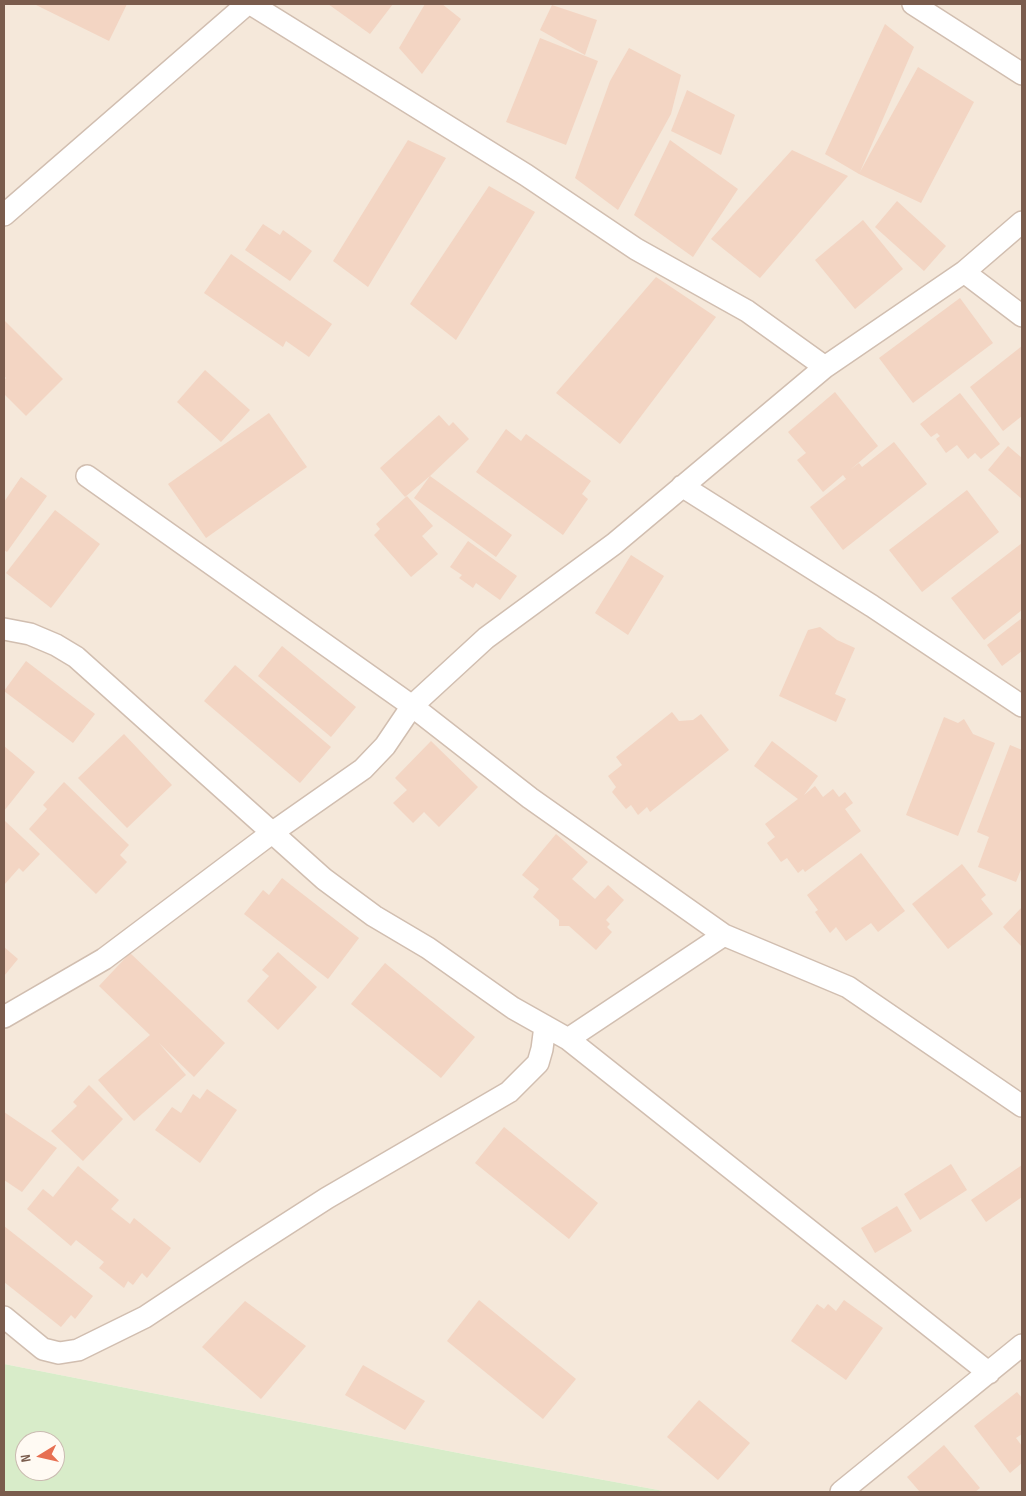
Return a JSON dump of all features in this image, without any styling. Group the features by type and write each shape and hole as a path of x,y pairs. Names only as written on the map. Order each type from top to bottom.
{"street":[{"path":"4,215 247,4"},
{"path":"251,4 526,175 636,249 747,311 825,367"},
{"path":"913,4 1022,74"},
{"path":"4,1017 104,959 273,832 363,768 385,746 412,706 486,638 614,544 825,367 964,272 1022,222"},
{"path":"964,272 1022,316"},
{"path":"87,476 412,706 530,798 724,934 848,987 1022,1106"},
{"path":"682,486 872,606 1022,706"},
{"path":"4,629 30,634 76,656 324,879 374,916 428,948 512,1008 568,1039 989,1373"},
{"path":"568,1039 724,934"},
{"path":"4,1317 43,1349 59,1352 78,1350 145,1317 327,1198 509,1092 538,1063 546,1026"},
{"path":"840,1492 1022,1346"}],"shaded area":[{"path":"4,4 1022,4 1022,1492 669,1492 479,1457 4,1364"}],"green space":[{"path":"4,1364 479,1457 669,1492 4,1492"}],"building":[{"path":"34,4 127,4 109,41"},
{"path":"328,4 393,4 370,34"},
{"path":"425,4 442,4 461,19 422,74 399,48"},
{"path":"552,5 597,20 585,55 540,30"},
{"path":"885,24 914,47 860,172 918,67 974,102 921,203 859,174 825,154"},
{"path":"540,38 598,61 566,145 506,122"},
{"path":"629,48 681,75 671,114 618,210 575,178 610,81"},
{"path":"687,90 735,115 721,155 671,131"},
{"path":"408,140 446,158 368,287 333,261"},
{"path":"670,140 738,189 693,257 634,215"},
{"path":"792,150 848,176 760,278 711,239"},
{"path":"489,186 535,212 456,340 410,304"},
{"path":"897,201 946,246 924,271 875,227"},
{"path":"863,220 903,269 855,309 815,260"},
{"path":"263,224 280,235 283,230 312,251 290,281 245,250"},
{"path":"231,254 332,324 309,357 286,341 283,347 204,293"},
{"path":"656,277 716,317 620,444 556,393"},
{"path":"960,298 993,343 913,403 879,358"},
{"path":"4,320 63,379 26,416 4,394 4,380 6,378 4,376"},
{"path":"1022,346 1022,416 1003,431 970,387"},
{"path":"205,370 250,410 221,442 177,402"},
{"path":"835,392 878,446 850,470 859,463 862,467 894,442 927,484 843,550 810,507 846,479 843,475 823,492 797,460 806,453 788,432"},
{"path":"960,393 1000,444 981,459 975,453 968,459 957,445 946,453 936,439 940,436 937,433 931,437 920,424"},
{"path":"269,413 307,467 206,538 168,484"},
{"path":"439,415 449,426 453,422 469,439 405,497 380,468"},
{"path":"506,429 521,441 526,434 591,481 582,494 588,499 563,535 476,472"},
{"path":"1008,446 1022,458 1022,499 988,470"},
{"path":"430,476 512,535 496,557 414,498"},
{"path":"21,477 47,496 7,552 4,550 4,502"},
{"path":"967,490 999,532 922,592 889,550"},
{"path":"407,496 433,526 422,536 438,554 411,577 374,535 380,529 376,524"},
{"path":"55,510 100,544 51,608 6,573"},
{"path":"468,541 517,576 500,600 476,583 473,588 459,578 462,575 450,567"},
{"path":"1022,543 1022,610 984,640 951,598"},
{"path":"631,555 664,576 628,635 595,613"},
{"path":"1022,618 1022,651 1002,666 987,645"},
{"path":"820,627 837,640 855,648 835,694 846,699 836,722 779,696 808,630"},
{"path":"282,646 356,707 331,737 258,676"},
{"path":"26,661 95,714 73,743 4,691"},
{"path":"235,665 331,747 300,783 204,701"},
{"path":"672,712 679,721 693,720 701,714 729,750 650,812 647,807 638,815 631,805 626,809 612,792 616,787 608,776 622,765 616,757"},
{"path":"944,717 958,723 964,719 973,734 995,743 958,836 906,815"},
{"path":"124,734 172,785 127,828 78,778"},
{"path":"431,741 478,787 439,827 424,812 413,823 393,803 407,790 395,778"},
{"path":"772,741 818,776 804,795 815,786 823,797 833,789 839,797 845,792 853,803 845,809 861,831 805,872 803,869 798,873 787,858 781,862 767,843 775,837 765,824 798,799 754,766"},
{"path":"1010,745 1022,750 1022,867 1016,882 978,867 989,837 977,832"},
{"path":"4,746 35,772 4,811"},
{"path":"64,782 129,845 120,855 127,862 96,894 29,829 47,809 43,805"},
{"path":"5,821 40,854 23,872 19,868 4,885"},
{"path":"556,834 588,862 572,879 595,899 608,885 624,900 606,920 610,924 607,927 612,932 596,950 569,926 559,926 559,920 533,897 539,889 522,875"},
{"path":"861,853 905,911 878,932 871,923 846,941 836,927 830,933 815,912 818,910 807,895"},
{"path":"962,864 986,895 981,899 993,914 948,949 912,904"},
{"path":"282,878 359,938 328,979 244,914 263,890 269,895"},
{"path":"1022,907 1022,947 1003,927"},
{"path":"4,947 18,959 4,976"},
{"path":"278,952 317,987 278,1030 247,1001 269,976 262,970"},
{"path":"130,953 225,1043 194,1077 159,1043 186,1075 134,1121 98,1080 150,1035 99,986"},
{"path":"385,963 475,1037 441,1078 351,1004"},
{"path":"89,1085 123,1119 83,1161 51,1131 77,1106 73,1102"},
{"path":"207,1089 237,1110 200,1163 155,1130 172,1107 181,1113 193,1094 200,1099"},
{"path":"4,1112 57,1148 22,1192 4,1180"},
{"path":"504,1127 598,1203 569,1239 475,1163"},
{"path":"951,1164 967,1190 920,1220 904,1194"},
{"path":"1022,1165 1022,1197 986,1222 971,1200"},
{"path":"78,1166 119,1200 111,1209 130,1224 134,1218 171,1248 147,1278 142,1273 133,1285 128,1281 124,1288 99,1268 104,1262 76,1240 71,1246 27,1209 43,1189 53,1197"},
{"path":"897,1206 912,1231 875,1253 861,1228"},
{"path":"4,1226 93,1296 75,1319 71,1315 61,1327 4,1282"},
{"path":"479,1300 576,1379 543,1419 447,1341"},
{"path":"844,1300 883,1328 846,1380 791,1341 817,1304 824,1309 828,1304 836,1311"},
{"path":"245,1301 306,1346 261,1399 202,1347"},
{"path":"363,1365 425,1401 405,1430 345,1395"},
{"path":"1017,1392 1022,1398 1022,1434 1016,1438 1022,1446 1022,1463 1010,1473 974,1426"},
{"path":"699,1400 750,1443 718,1480 667,1437"},
{"path":"944,1445 980,1488 975,1492 920,1492 907,1477"}]}
